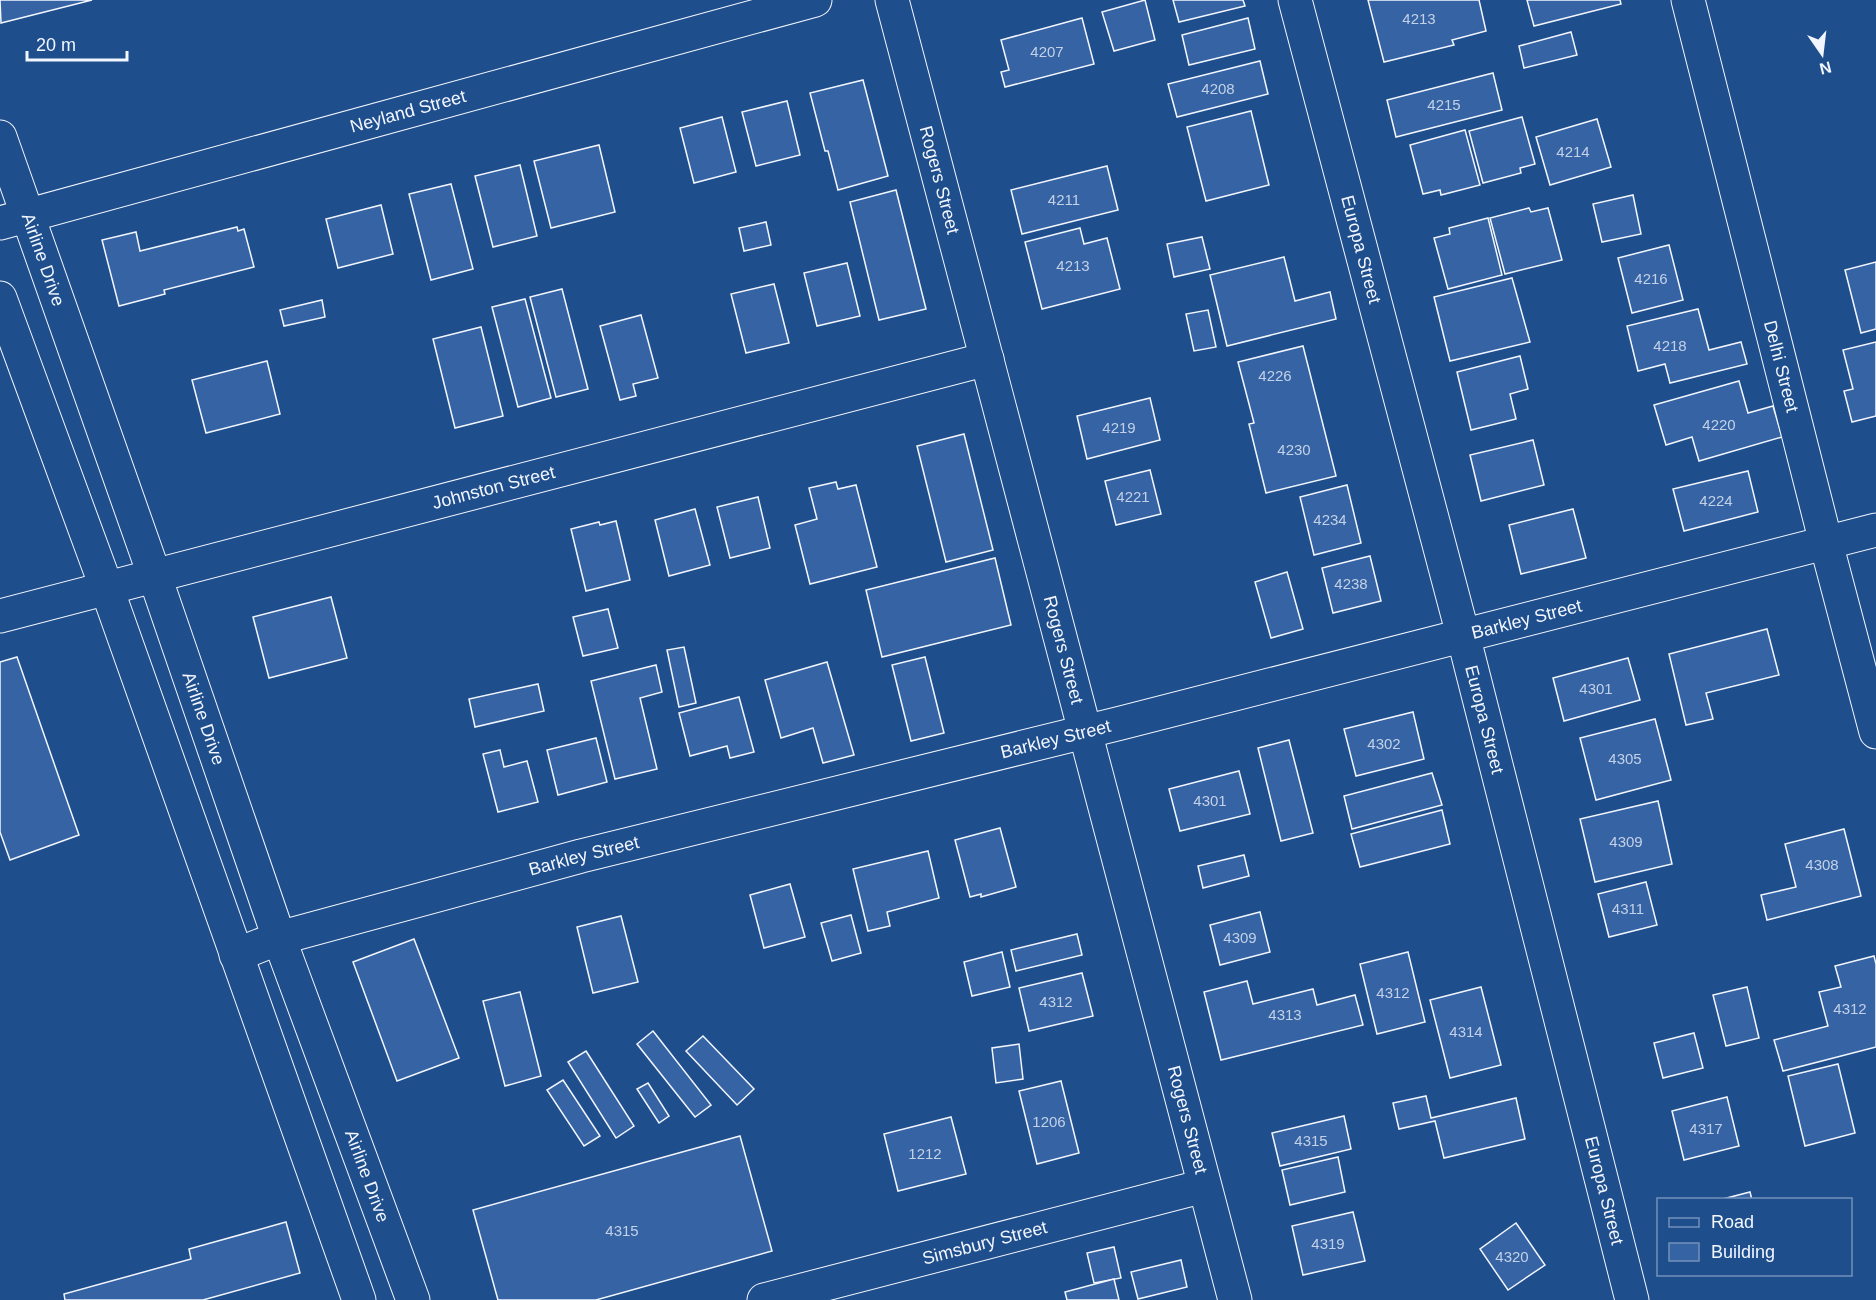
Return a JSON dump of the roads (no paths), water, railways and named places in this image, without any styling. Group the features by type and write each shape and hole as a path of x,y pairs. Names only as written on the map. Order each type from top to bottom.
{"street":[{"name":"Neyland Street","path":"14,220 815,0"},
{"name":"Rogers Street","path":"892,0 1235,1300"},
{"name":"Europa Street","path":"1295,0 1463,635 1632,1300"},
{"name":"Delhi Street","path":"1688,0 1876,732"},
{"name":"Airline Drive","path":"0,137 14,220 155,577 279,938 413,1300"},
{"path":"0,298 107,589 359,1300"},
{"name":"Johnston Street","path":"0,616 987,359"},
{"name":"Barkley Street","path":"236,955 279,938 581,856 1086,732 1876,530"},
{"name":"Simsbury Street","path":"764,1300 1204,1186"}]}
